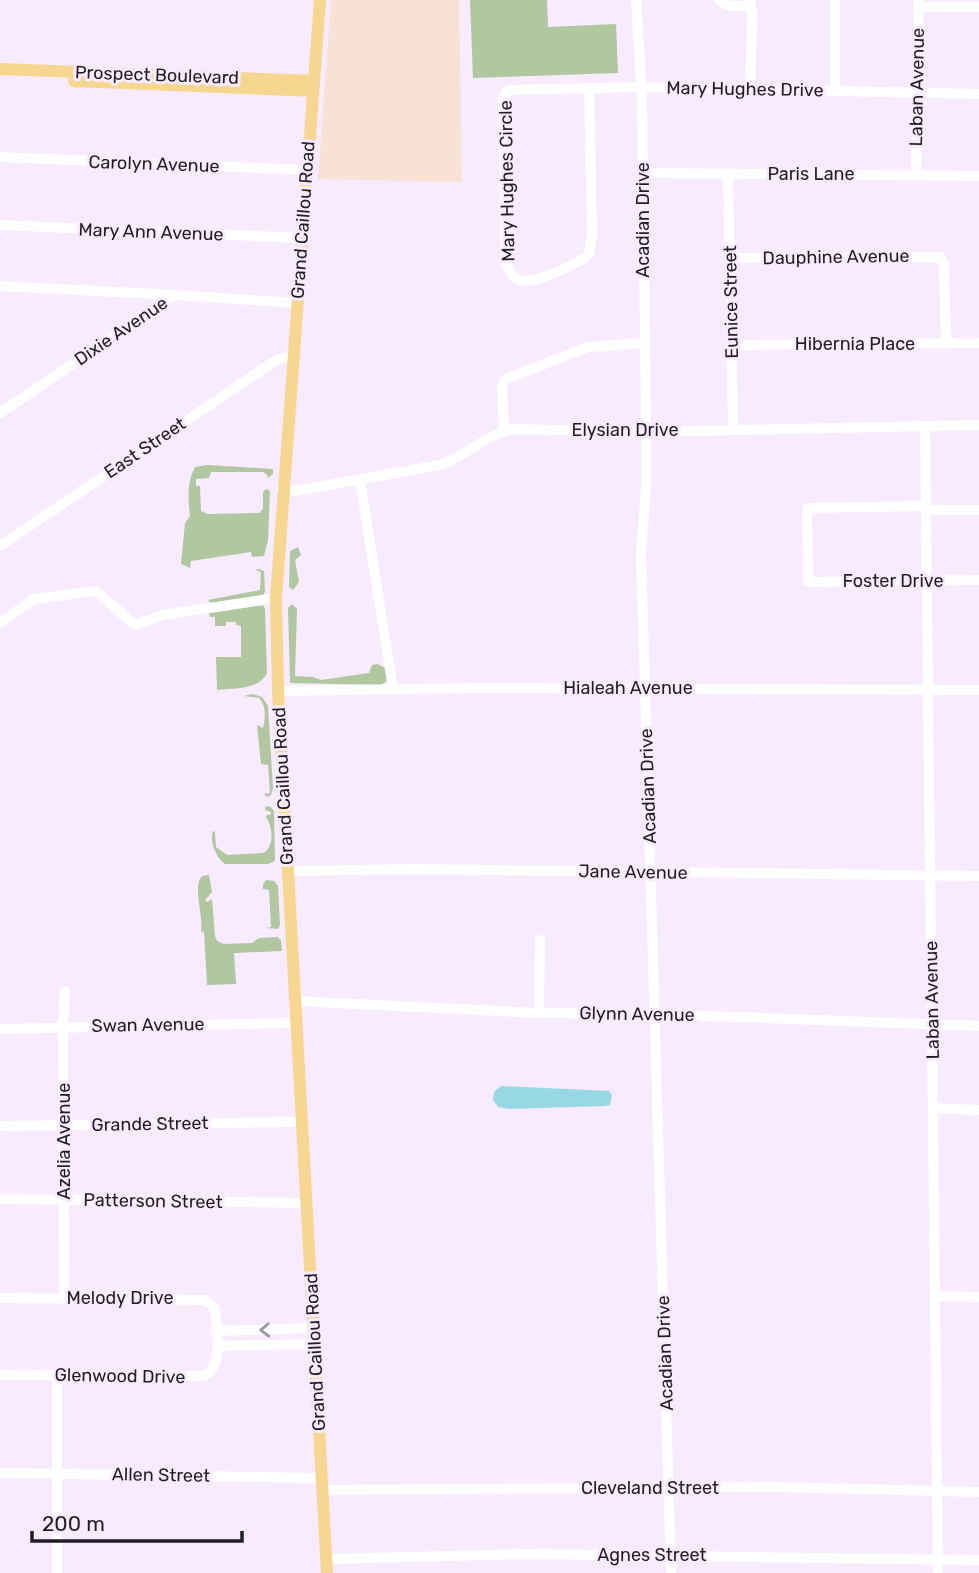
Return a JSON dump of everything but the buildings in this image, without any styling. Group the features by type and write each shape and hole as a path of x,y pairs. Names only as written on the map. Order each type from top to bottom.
{"main road":[{"name":"Grand Caillou Road","path":"320,0 276,598 287,871 327,1573"},
{"name":"Prospect Boulevard","path":"0,69 313,86"},
{"name":"Prospect Boulevard","path":"0,78 313,86"}],"street":[{"name":"Acadian Drive","path":"636,0 643,173 646,487 641,553 644,688 671,1573"},
{"path":"719,0 729,6 750,3 750,89"},
{"path":"835,0 835,91"},
{"path":"918,3 979,7"},
{"name":"Laban Avenue","path":"916,174 918,3"},
{"name":"Mary Hughes Drive","path":"510,90 641,87 979,94"},
{"name":"Mary Hughes Circle","path":"510,90 504,94 503,99 506,264 511,274 526,281 578,263 589,254 592,235 589,88"},
{"name":"Carolyn Avenue","path":"0,158 308,170"},
{"name":"Paris Lane","path":"643,173 979,176"},
{"name":"Eunice Street","path":"728,173 733,430"},
{"name":"Mary Ann Avenue","path":"0,225 301,238"},
{"name":"Dauphine Avenue","path":"730,258 935,256 944,264 946,343"},
{"path":"0,286 175,295"},
{"name":"Dixie Avenue","path":"0,413 175,295 297,303"},
{"name":"Hibernia Place","path":"732,345 979,342"},
{"path":"504,431 503,381 588,347 644,343"},
{"name":"East Street","path":"0,546 278,359 293,357"},
{"name":"Elysian Drive","path":"282,489 295,491 440,465 458,458 504,431 519,429 646,432 979,425"},
{"name":"Laban Avenue","path":"925,426 938,1573"},
{"path":"360,480 393,689"},
{"name":"Foster Drive","path":"926,508 807,508 808,582 979,580"},
{"path":"926,508 979,510"},
{"path":"0,623 34,599 96,591 135,625 163,615 276,598"},
{"name":"Hialeah Avenue","path":"278,691 644,688 979,690"},
{"name":"Jane Avenue","path":"287,871 415,869 979,876"},
{"path":"539,1013 540,940"},
{"name":"Azelia Avenue","path":"64,1298 65,991"},
{"name":"Glynn Avenue","path":"295,1001 539,1013 654,1014 979,1026"},
{"name":"Swan Avenue","path":"0,1029 295,1023"},
{"path":"933,1108 979,1110"},
{"name":"Grande Street","path":"0,1126 301,1122"},
{"name":"Patterson Street","path":"0,1199 306,1203"},
{"path":"936,1296 979,1297"},
{"name":"Melody Drive","path":"0,1298 205,1300 214,1308 217,1346"},
{"path":"216,1331 314,1328"},
{"path":"217,1346 314,1344"},
{"name":"Glenwood Drive","path":"0,1375 204,1376 209,1374 215,1365 217,1346"},
{"path":"57,1375 57,1573"},
{"name":"Allen Street","path":"0,1473 321,1484"},
{"name":"Cleveland Street","path":"321,1484 979,1492"},
{"name":"Agnes Street","path":"326,1559 490,1554 979,1560"}],"shaded area":[{"path":"331,0 459,0 462,182 318,179"}],"green space":[{"path":"470,0 547,0 548,27 616,24 618,73 473,78"},
{"path":"207,465 273,469 273,474 268,478 263,472 211,472 209,478 196,479 196,486 200,486 201,511 208,514 259,513 263,509 263,492 266,489 270,491 268,540 264,556 252,557 251,552 191,561 190,568 181,564 185,523 190,516 189,485 195,467"},
{"path":"298,547 301,555 295,560 299,582 293,590 289,587 290,551"},
{"path":"255,570 264,571 263,595 211,603 208,600 260,590 261,572"},
{"path":"292,604 297,609 295,676 321,680 369,673 372,665 378,664 385,668 387,681 381,685 290,683 288,608"},
{"path":"263,605 267,673 258,683 217,690 216,657 241,657 241,626 236,625 236,622 226,622 226,626 215,626 215,617 210,617 209,613"},
{"path":"252,694 262,697 268,706 273,788 271,795 267,797 264,794 270,793 268,765 261,764 257,725 263,728 264,709 259,698 244,696"},
{"path":"266,806 274,811 275,861 268,864 225,864 214,849 213,831 216,847 227,855 263,853 267,850 272,836 265,816 271,812 265,810"},
{"path":"209,875 212,892 205,900 207,902 212,899 217,941 224,944 252,943 259,938 278,937 281,941 282,951 234,953 236,984 207,985 198,887 202,876"},
{"path":"266,880 274,881 278,886 278,929 266,928 271,927 269,890 263,889"}],"water":[{"path":"501,1086 609,1091 612,1095 610,1105 605,1106 508,1109 498,1107 493,1100 494,1092"}]}
